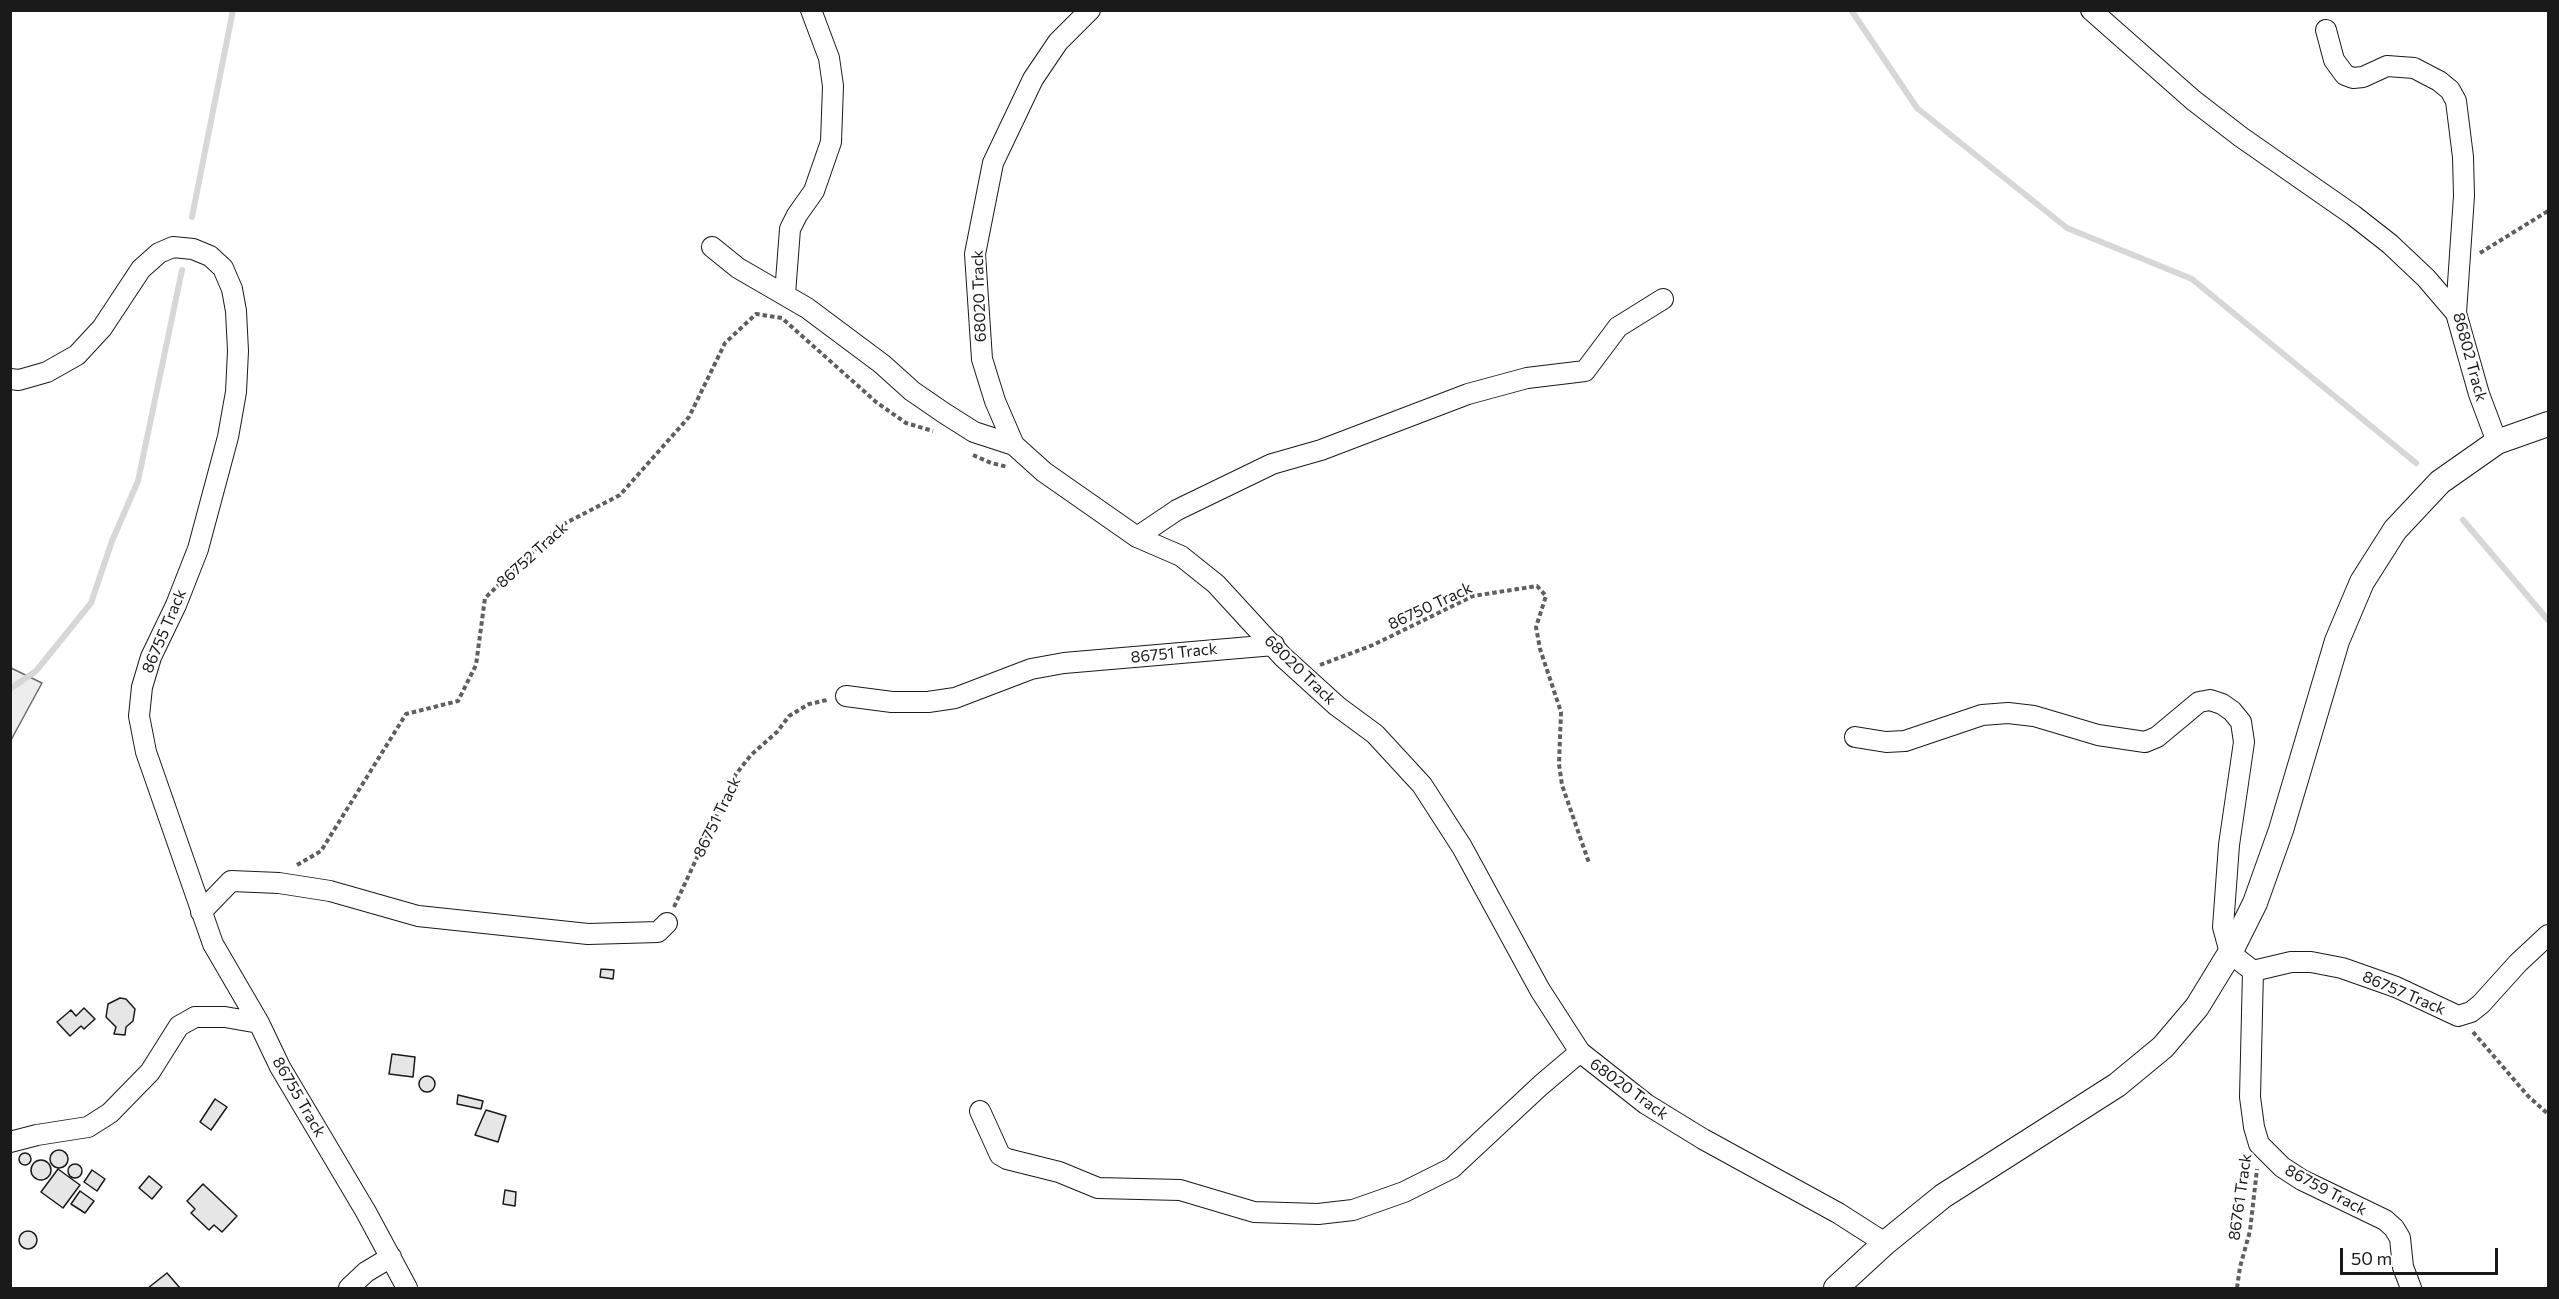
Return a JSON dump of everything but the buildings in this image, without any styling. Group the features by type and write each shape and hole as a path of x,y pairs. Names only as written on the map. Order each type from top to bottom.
{"street":[{"path":"785,294 790,229 814,191 831,142 833,86 829,58 811,10"},
{"name":"68020 Track","path":"1090,10 1058,42 1033,79 993,163 982,212 975,254 982,359 995,401 1014,445 1044,472 1137,537 1181,556 1190,563 1216,585 1299,673 1337,706 1375,734 1422,785 1462,847 1540,990 1580,1053 1646,1104 1703,1139 1838,1213 1885,1243"},
{"path":"2091,10 2217,119 2354,215 2390,244 2426,278 2456,312"},
{"name":"86802 Track","path":"2326,30 2334,60 2345,75 2353,78 2363,77 2387,66 2414,68 2439,81 2457,100 2463,156 2460,265 2456,312 2479,394 2497,442"},
{"name":"86755 Track","path":"10,379 19,380 47,372 77,355 102,328 141,269 159,253 173,247 193,249 210,256 223,268 232,289 236,310 238,351 236,392 228,437 198,549 148,667 142,687 140,716 146,752 213,944 259,1023 280,1067 391,1257 406,1288"},
{"path":"712,247 738,268 785,294 882,364 912,391 944,413 974,432 1014,445"},
{"path":"1137,537 1177,510 1272,464 1321,450 1468,394 1527,378 1585,372 1618,327 1663,299"},
{"path":"1836,1288 1885,1243 1943,1196 2108,1090 2163,1047 2197,1007 2230,953 2259,892 2281,830 2337,641 2362,582 2395,530 2440,482 2497,442 2548,424"},
{"name":"86751 Track","path":"846,696 892,702 928,702 955,698 1031,669 1064,663 1274,645"},
{"path":"1855,737 1886,742 1905,741 1982,715 2008,713 2034,716 2098,735 2145,742 2157,737 2199,702 2210,700 2232,711 2241,722 2244,742 2225,890 2223,927 2230,953 2253,971 2250,1097 2259,1144"},
{"path":"201,912 231,880 279,883 330,891 418,915 588,934 658,932 667,923"},
{"path":"2458,1016 2471,1012 2481,1004 2548,934"},
{"name":"86757 Track","path":"2253,971 2291,962 2311,962 2342,968 2396,987 2458,1016"},
{"path":"10,1143 36,1135 88,1126 110,1113 150,1072 179,1026 195,1017 225,1017 259,1023"},
{"path":"980,1111 1000,1155 1007,1159 1059,1172 1098,1188 1180,1190 1254,1212 1318,1214 1353,1210 1404,1192 1452,1168 1541,1085 1580,1053"},
{"name":"86759 Track","path":"2259,1144 2269,1156 2302,1180 2385,1220 2394,1228 2400,1238 2403,1267 2411,1288"},
{"path":"349,1288 366,1272 391,1257"}],"path":[{"path":"2460,265 2548,211"},
{"name":"86752 Track","path":"279,883 300,863 321,851 406,714 458,701 476,665 486,598 560,526 620,495 689,417 725,342 756,314 782,318 830,364 876,402 906,423 938,432"},
{"path":"972,454 1000,465 1044,472"},
{"name":"86750 Track","path":"1299,673 1373,645 1473,596 1537,586 1546,596 1536,627 1540,649 1561,712 1559,764 1562,785 1589,862"},
{"name":"86751 Track","path":"667,923 736,774 750,755 777,732 789,716 809,704 846,696"},
{"name":"86757 Track","path":"2458,1016 2528,1096 2548,1114"},
{"name":"86761 Track","path":"2237,1288 2251,1221 2259,1144"}],"shaded area":[{"path":"11,668 42,683 11,740"}],"waterway":[{"path":"192,217 233,10"},
{"path":"1851,10 1917,108 2067,228 2192,279 2416,463"},
{"path":"10,689 36,671 91,603 112,541 138,481 182,270"},
{"path":"2463,520 2548,620"}]}
